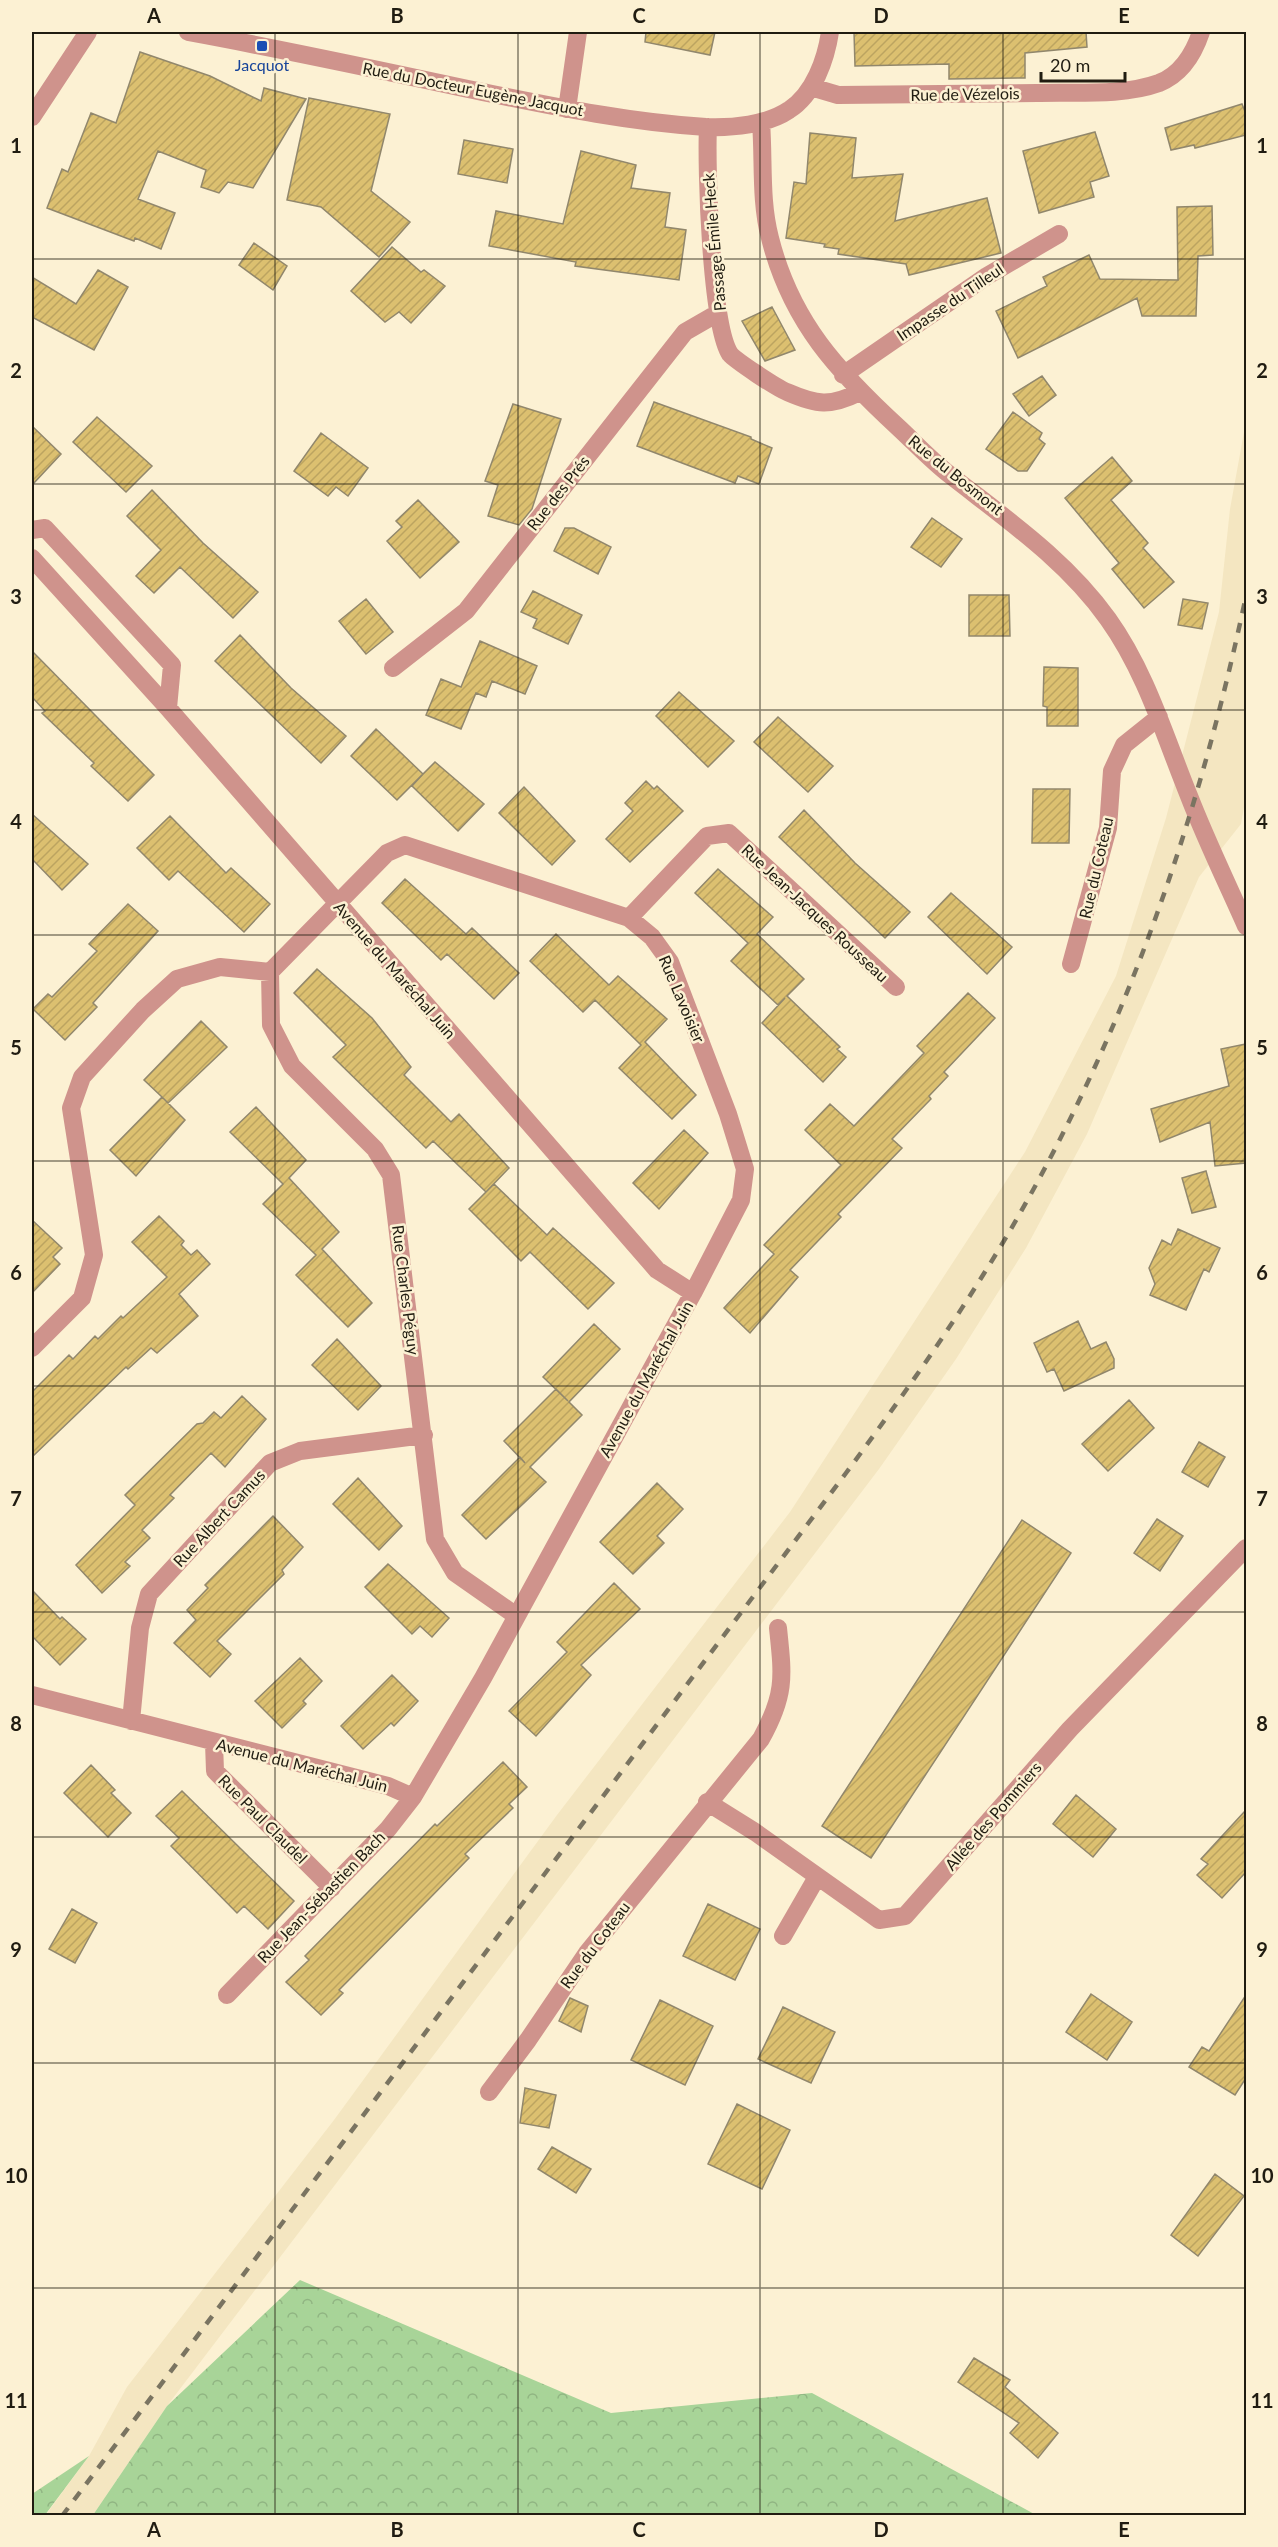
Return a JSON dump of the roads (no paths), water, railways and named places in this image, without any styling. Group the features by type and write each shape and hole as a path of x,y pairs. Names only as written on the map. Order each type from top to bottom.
{"street":[{"path":"32,117 88,32"},
{"name":"Rue du Docteur Eugène Jacquot","path":"188,32 244,37 567,109 639,121 708,127 760,122"},
{"path":"567,109 578,32"},
{"path":"760,122 789,111 811,87 827,50 830,32"},
{"name":"Rue de Vézelois","path":"811,87 838,95 1090,92 1132,88 1159,83 1174,74 1187,62 1201,32"},
{"name":"Rue du Bosmont","path":"760,122 765,217 777,260 793,302 810,331 843,375 860,392 948,473 1009,519 1069,573 1107,618 1127,649 1159,717 1194,809 1246,926"},
{"name":"Passage Émile Heck","path":"708,127 707,155 718,313 731,354 779,389 823,405 840,402 860,392"},
{"name":"Impasse du Tilleul","path":"843,375 987,276 1059,234"},
{"name":"Rue des Prés","path":"393,668 466,611 685,332 718,313"},
{"path":"32,530 45,528 172,665 168,708"},
{"name":"Avenue du Maréchal Juin","path":"32,558 168,708 657,1270 693,1293 515,1615 483,1678 413,1797 388,1786 32,1695"},
{"name":"Rue du Coteau","path":"1071,964 1108,828 1112,771 1125,745 1159,717"},
{"name":"Rue Jean-Jacques Rousseau","path":"629,918 707,836 729,833 896,987"},
{"name":"Rue Lavoisier","path":"270,972 387,853 405,845 629,918 652,937 670,962 728,1114 745,1169 741,1200 693,1293"},
{"path":"32,1348 82,1298 94,1255 71,1108 82,1077 143,1010 177,979 219,967 270,972"},
{"name":"Rue Charles Péguy","path":"270,972 271,1025 292,1066 375,1149 391,1175 435,1539 455,1573 515,1615"},
{"name":"Rue Albert Camus","path":"131,1721 140,1628 149,1594 270,1463 300,1451 424,1435"},
{"name":"Allée des Pommiers","path":"707,1802 755,1832 879,1920 905,1916 1070,1729 1246,1548"},
{"name":"Rue du Coteau","path":"489,2092 528,2040 587,1953 761,1738 772,1719 783,1683 778,1628"},
{"name":"Rue Paul Claudel","path":"214,1743 215,1771 332,1888"},
{"name":"Rue Jean-Sébastien Bach","path":"227,1995 332,1888 413,1797"},
{"path":"783,1936 817,1877"}],"railway":[{"path":"62,2516 846,1473 970,1296 1050,1159 1088,1082 1122,1004 1153,925 1205,763 1246,596"}],"place":[{"name":"Jacquot","path":"262,46"}]}
